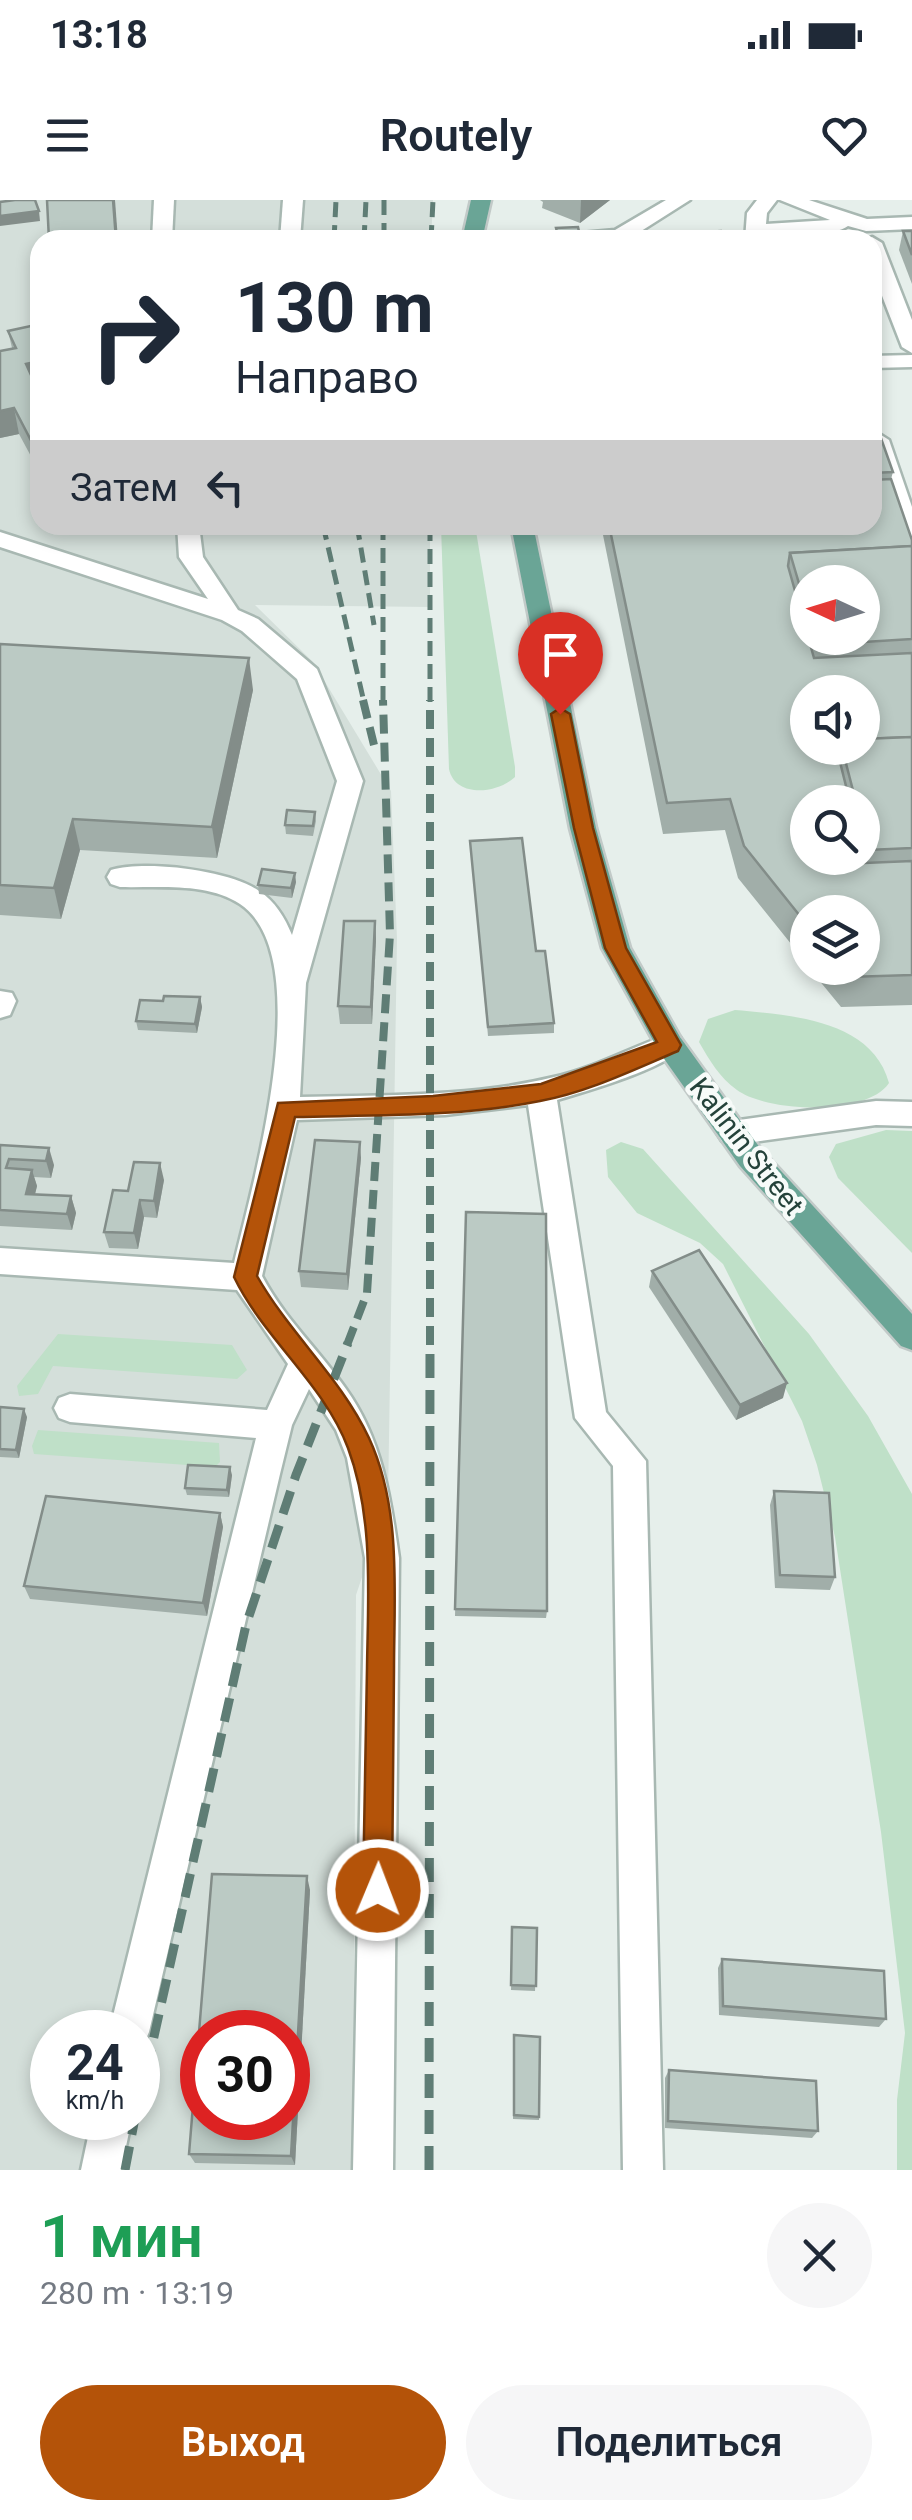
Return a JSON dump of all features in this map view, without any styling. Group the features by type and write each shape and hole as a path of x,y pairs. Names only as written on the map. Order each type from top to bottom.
{"main road":[{"path":"473,230 481,200"},
{"name":"Kalinin Street","path":"524,535 584,828 616,948 670,1045 732,1133 912,1336"}],"street":[{"path":"162,230 164,200"},
{"path":"291,230 293,200"},
{"path":"634,230 680,200"},
{"path":"755,230 757,213 767,200"},
{"path":"790,200 857,230"},
{"path":"873,230 887,200"},
{"path":"882,233 912,224"},
{"path":"769,230 796,230"},
{"path":"882,268 912,347"},
{"path":"882,362 912,361"},
{"path":"882,455 907,548"},
{"path":"189,535 190,557 230,615"},
{"path":"0,538 250,625 308,675 350,781 292,983 286,1109 246,1277 262,1307 338,1403 359,1444 372,1486 382,1558 374,2170"},
{"path":"120,877 204,882 247,893 275,926 292,983"},
{"path":"286,1109 433,1105 541,1092 608,1072 670,1045"},
{"path":"541,1092 591,1418 629,1461 642,2170"},
{"path":"876,1113 912,1098"},
{"path":"732,1133 876,1113 912,1114"},
{"path":"0,1261 246,1277"},
{"path":"135,2010 276,1425 305,1362"},
{"path":"70,1408 276,1425"},
{"path":"101,2170 107,2140"}],"shaded area":[{"path":"0,200 433,200 432,230 30,230 30,535 430,535 430,607 255,605 313,662 391,791 397,939 388,1500 356,1595 353,2170 0,2170"}],"green space":[{"path":"441,535 477,535 515,777 488,790 468,789 459,785 449,769"},
{"path":"735,1010 803,1018 847,1033 880,1062 889,1083 860,1102 839,1106 792,1106 751,1097 725,1080 699,1042 708,1019"},
{"path":"886,1130 912,1131 912,1253 838,1178 829,1157 836,1144"},
{"path":"621,1142 643,1149 809,1334 868,1416 912,1494 912,2170 897,2170 897,2100 905,2033 881,1832 835,1537 817,1465 802,1421 723,1264 700,1243 637,1213 608,1177 606,1150"},
{"path":"58,1334 232,1345 247,1370 237,1379 53,1366 38,1394 19,1396 17,1386"},
{"path":"38,1430 219,1443 220,1462 215,1467 34,1454 32,1446"}],"building":[{"path":"35,200 39,211 0,216 0,202"},
{"path":"47,200 113,200 115,230 48,230"},
{"path":"903,231 912,231 912,255"},
{"path":"30,326 30,363 26,364 30,373 30,439 14,408 0,411 0,351 16,348 8,331"},
{"path":"882,441 893,472 882,473"},
{"path":"882,479 891,479 912,546 790,553 790,655 814,658 912,653 912,737 880,738 880,675 790,675 790,765 841,765 846,785 790,785 790,875 880,875 880,862 912,861 912,975 880,976 880,895 790,895 790,904 744,846 730,799 667,803 611,535 882,535"},
{"path":"912,546 912,639 880,641 880,565 794,565 790,553"},
{"path":"0,644 249,658 212,827 73,819 54,888 0,885"},
{"path":"912,737 912,848 880,849 880,785 852,785 846,765 880,765 880,738"},
{"path":"287,810 315,812 313,826 285,825"},
{"path":"522,838 536,951 545,951 554,1023 488,1027 470,841"},
{"path":"262,869 295,873 291,888 258,885"},
{"path":"344,921 375,921 371,1007 338,1006"},
{"path":"164,996 200,997 195,1024 136,1021 140,1000 163,1001"},
{"path":"315,1140 360,1142 347,1274 299,1271"},
{"path":"0,1145 49,1148 46,1161 9,1159 6,1168 32,1170 26,1194 71,1196 67,1214 0,1210"},
{"path":"134,1162 160,1163 154,1201 140,1200 134,1233 104,1232 113,1190 128,1191"},
{"path":"466,1212 546,1214 547,1611 455,1609"},
{"path":"699,1250 787,1383 740,1405 652,1271"},
{"path":"0,1407 24,1409 16,1450 0,1449"},
{"path":"188,1465 230,1467 227,1490 185,1488"},
{"path":"774,1491 829,1493 835,1577 780,1575"},
{"path":"46,1496 220,1513 203,1603 24,1586"},
{"path":"212,1874 307,1876 299,2010 201,2010"},
{"path":"512,1927 537,1928 536,1986 511,1985"},
{"path":"722,1959 884,1971 886,2019 723,2006"},
{"path":"514,2035 540,2037 539,2117 514,2115"},
{"path":"669,2070 816,2081 818,2131 668,2121"},
{"path":"190,2140 292,2140 291,2156 189,2154"}],"railway":[{"path":"334,230 336,200"},
{"path":"364,230 366,200"},
{"path":"384,200 384,230"},
{"path":"432,230 433,200"},
{"path":"325,535 364,702"},
{"path":"359,535 374,625"},
{"path":"383,535 383,700"},
{"path":"430,535 430,1343"},
{"path":"363,700 374,745"},
{"path":"347,1345 367,1293 390,934 383,700"},
{"path":"160,2010 246,1625 296,1475 348,1343"},
{"path":"429,2170 430,1343"},
{"path":"125,2170 131,2140"}],"route":[{"path":"378,1890 382,1558 372,1486 359,1444 338,1403 262,1307 246,1277 286,1109 433,1105 541,1092 608,1072 670,1045 616,948 584,828 560,714"}]}
